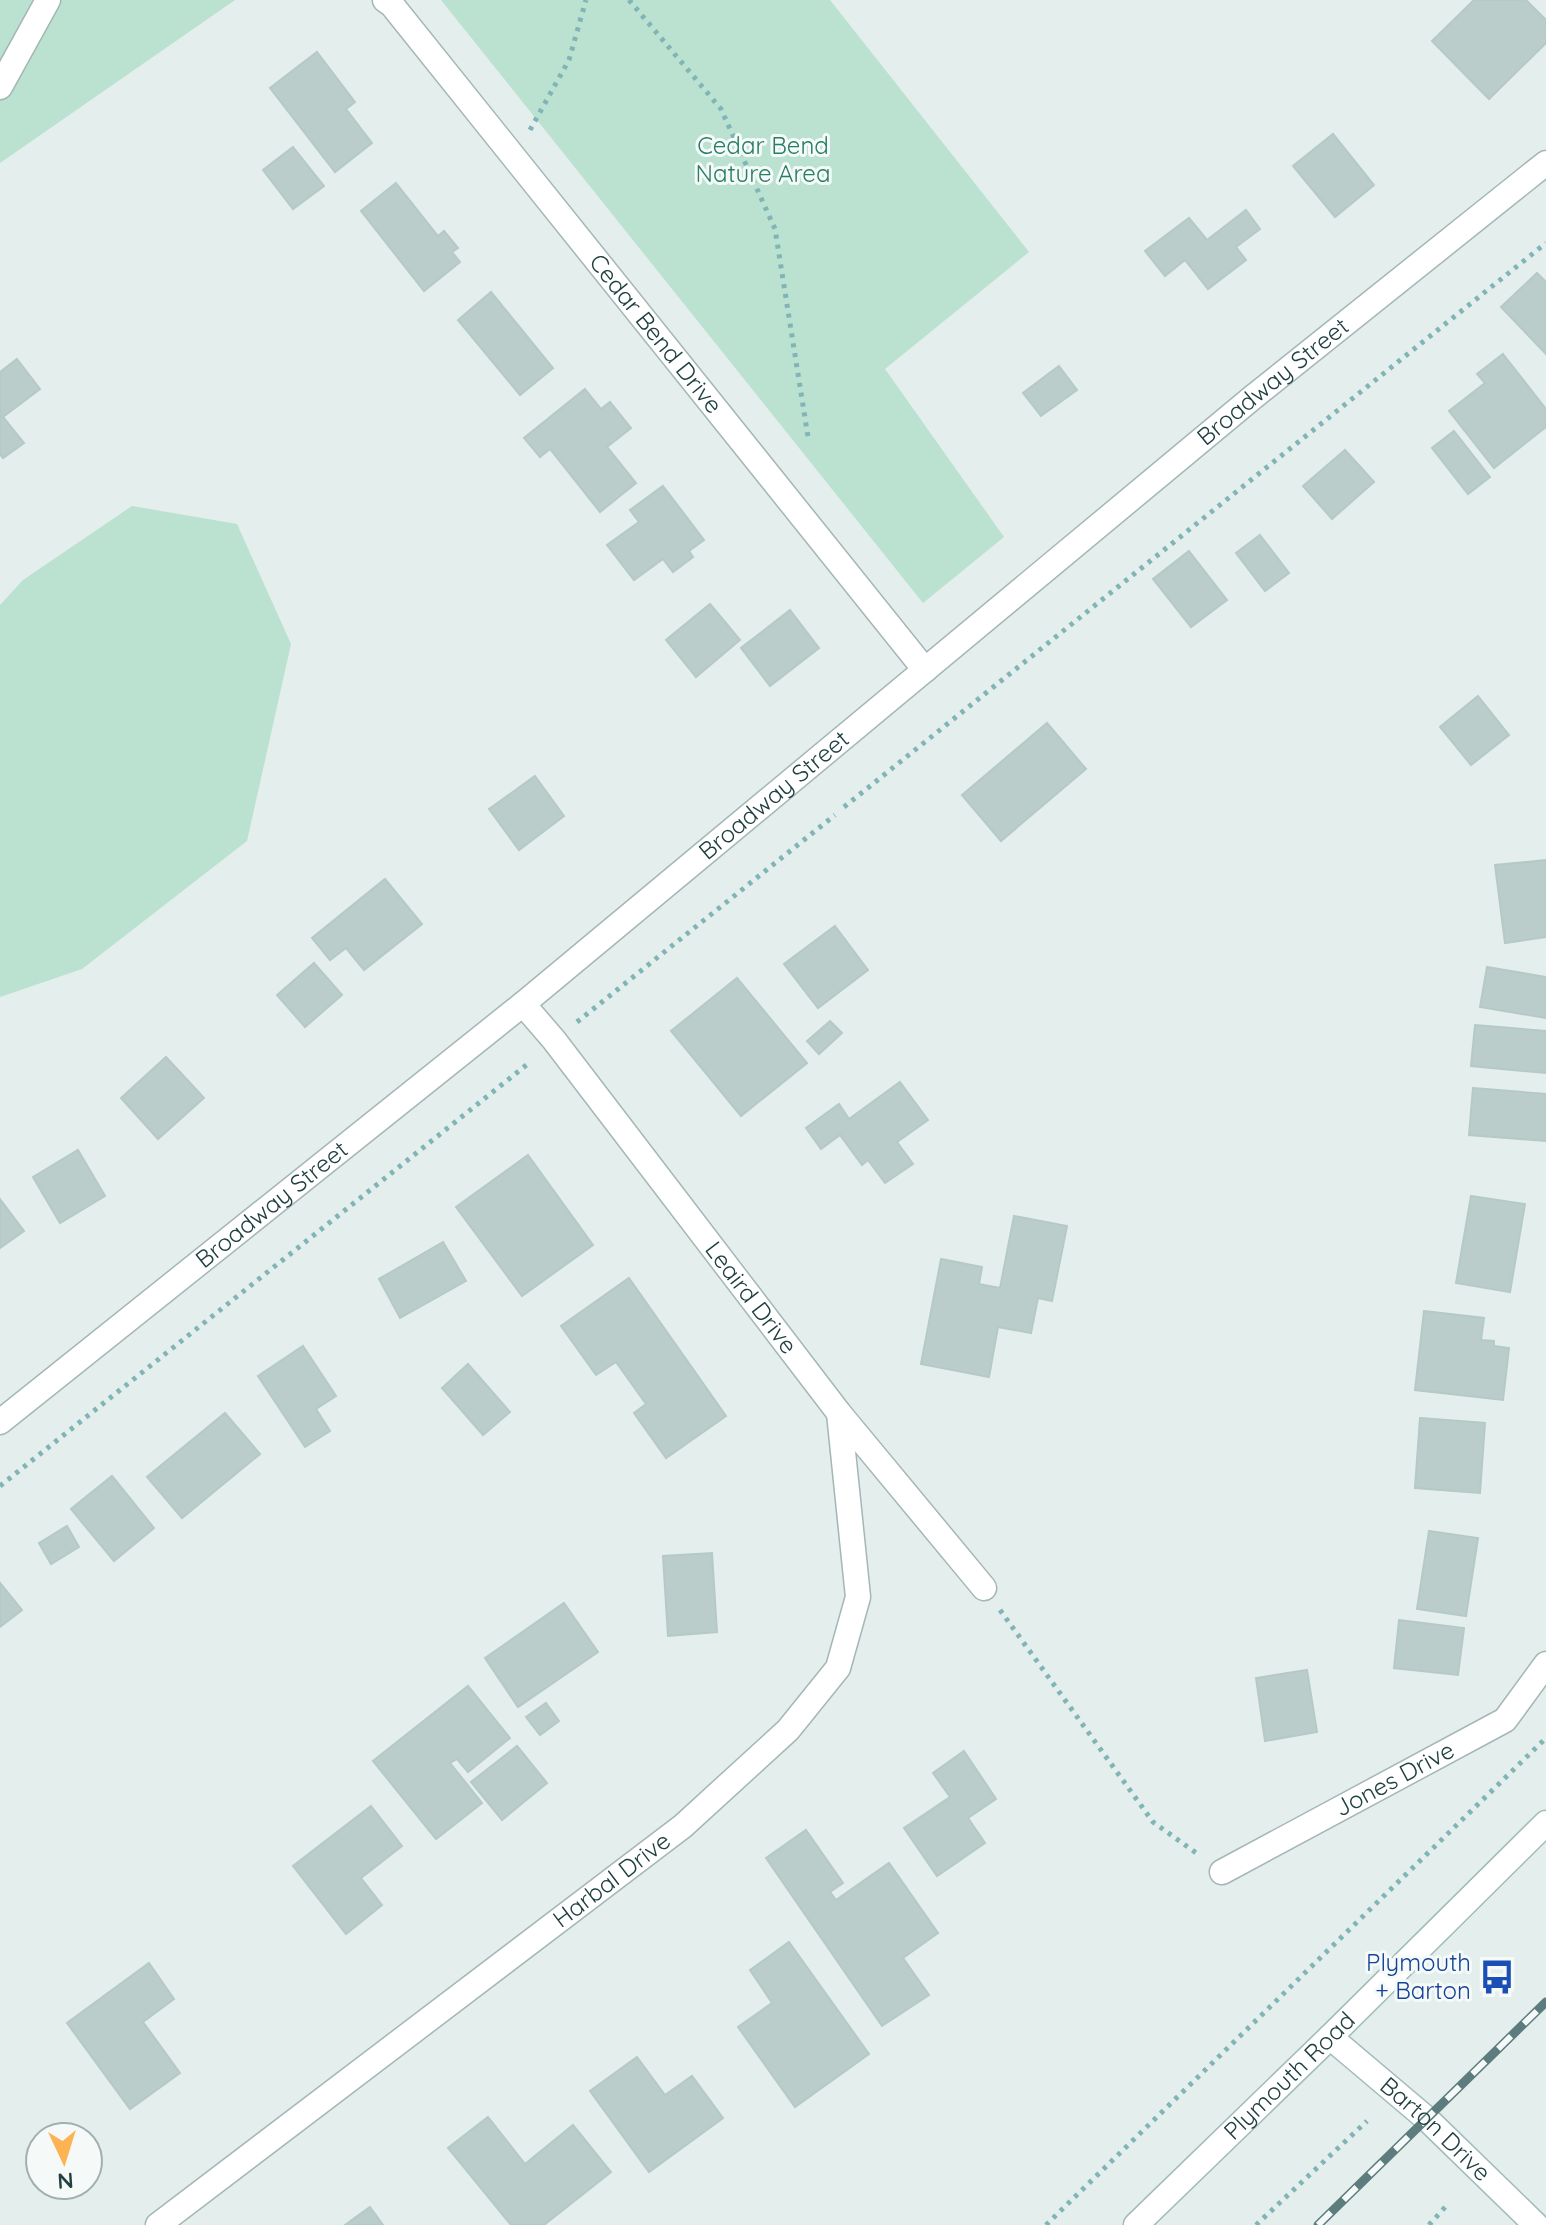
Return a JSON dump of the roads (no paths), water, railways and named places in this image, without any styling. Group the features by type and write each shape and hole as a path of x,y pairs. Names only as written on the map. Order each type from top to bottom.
{"street":[{"path":"0,87 48,0"},
{"name":"Cedar Bend Drive","path":"385,0 925,670"},
{"name":"Broadway Street","path":"0,1422 523,1004 1252,398 1546,163"},
{"name":"Leaird Drive","path":"523,1004 554,1040 839,1413 984,1588"},
{"name":"Harbal Drive","path":"158,2225 683,1826 788,1730 838,1668 858,1597 839,1413"},
{"name":"Jones Drive","path":"1222,1872 1505,1720 1546,1664"},
{"name":"Plymouth Road","path":"1136,2225 1546,1823"},
{"name":"Barton Drive","path":"1330,2037 1427,2119 1536,2225"}],"railway":[{"path":"1318,2225 1546,2002"}],"place":[{"name":"Plymouth + Barton","path":"1497,1977"}],"park label":[{"name":"Cedar Bend Nature Area","path":"763,160"}]}
